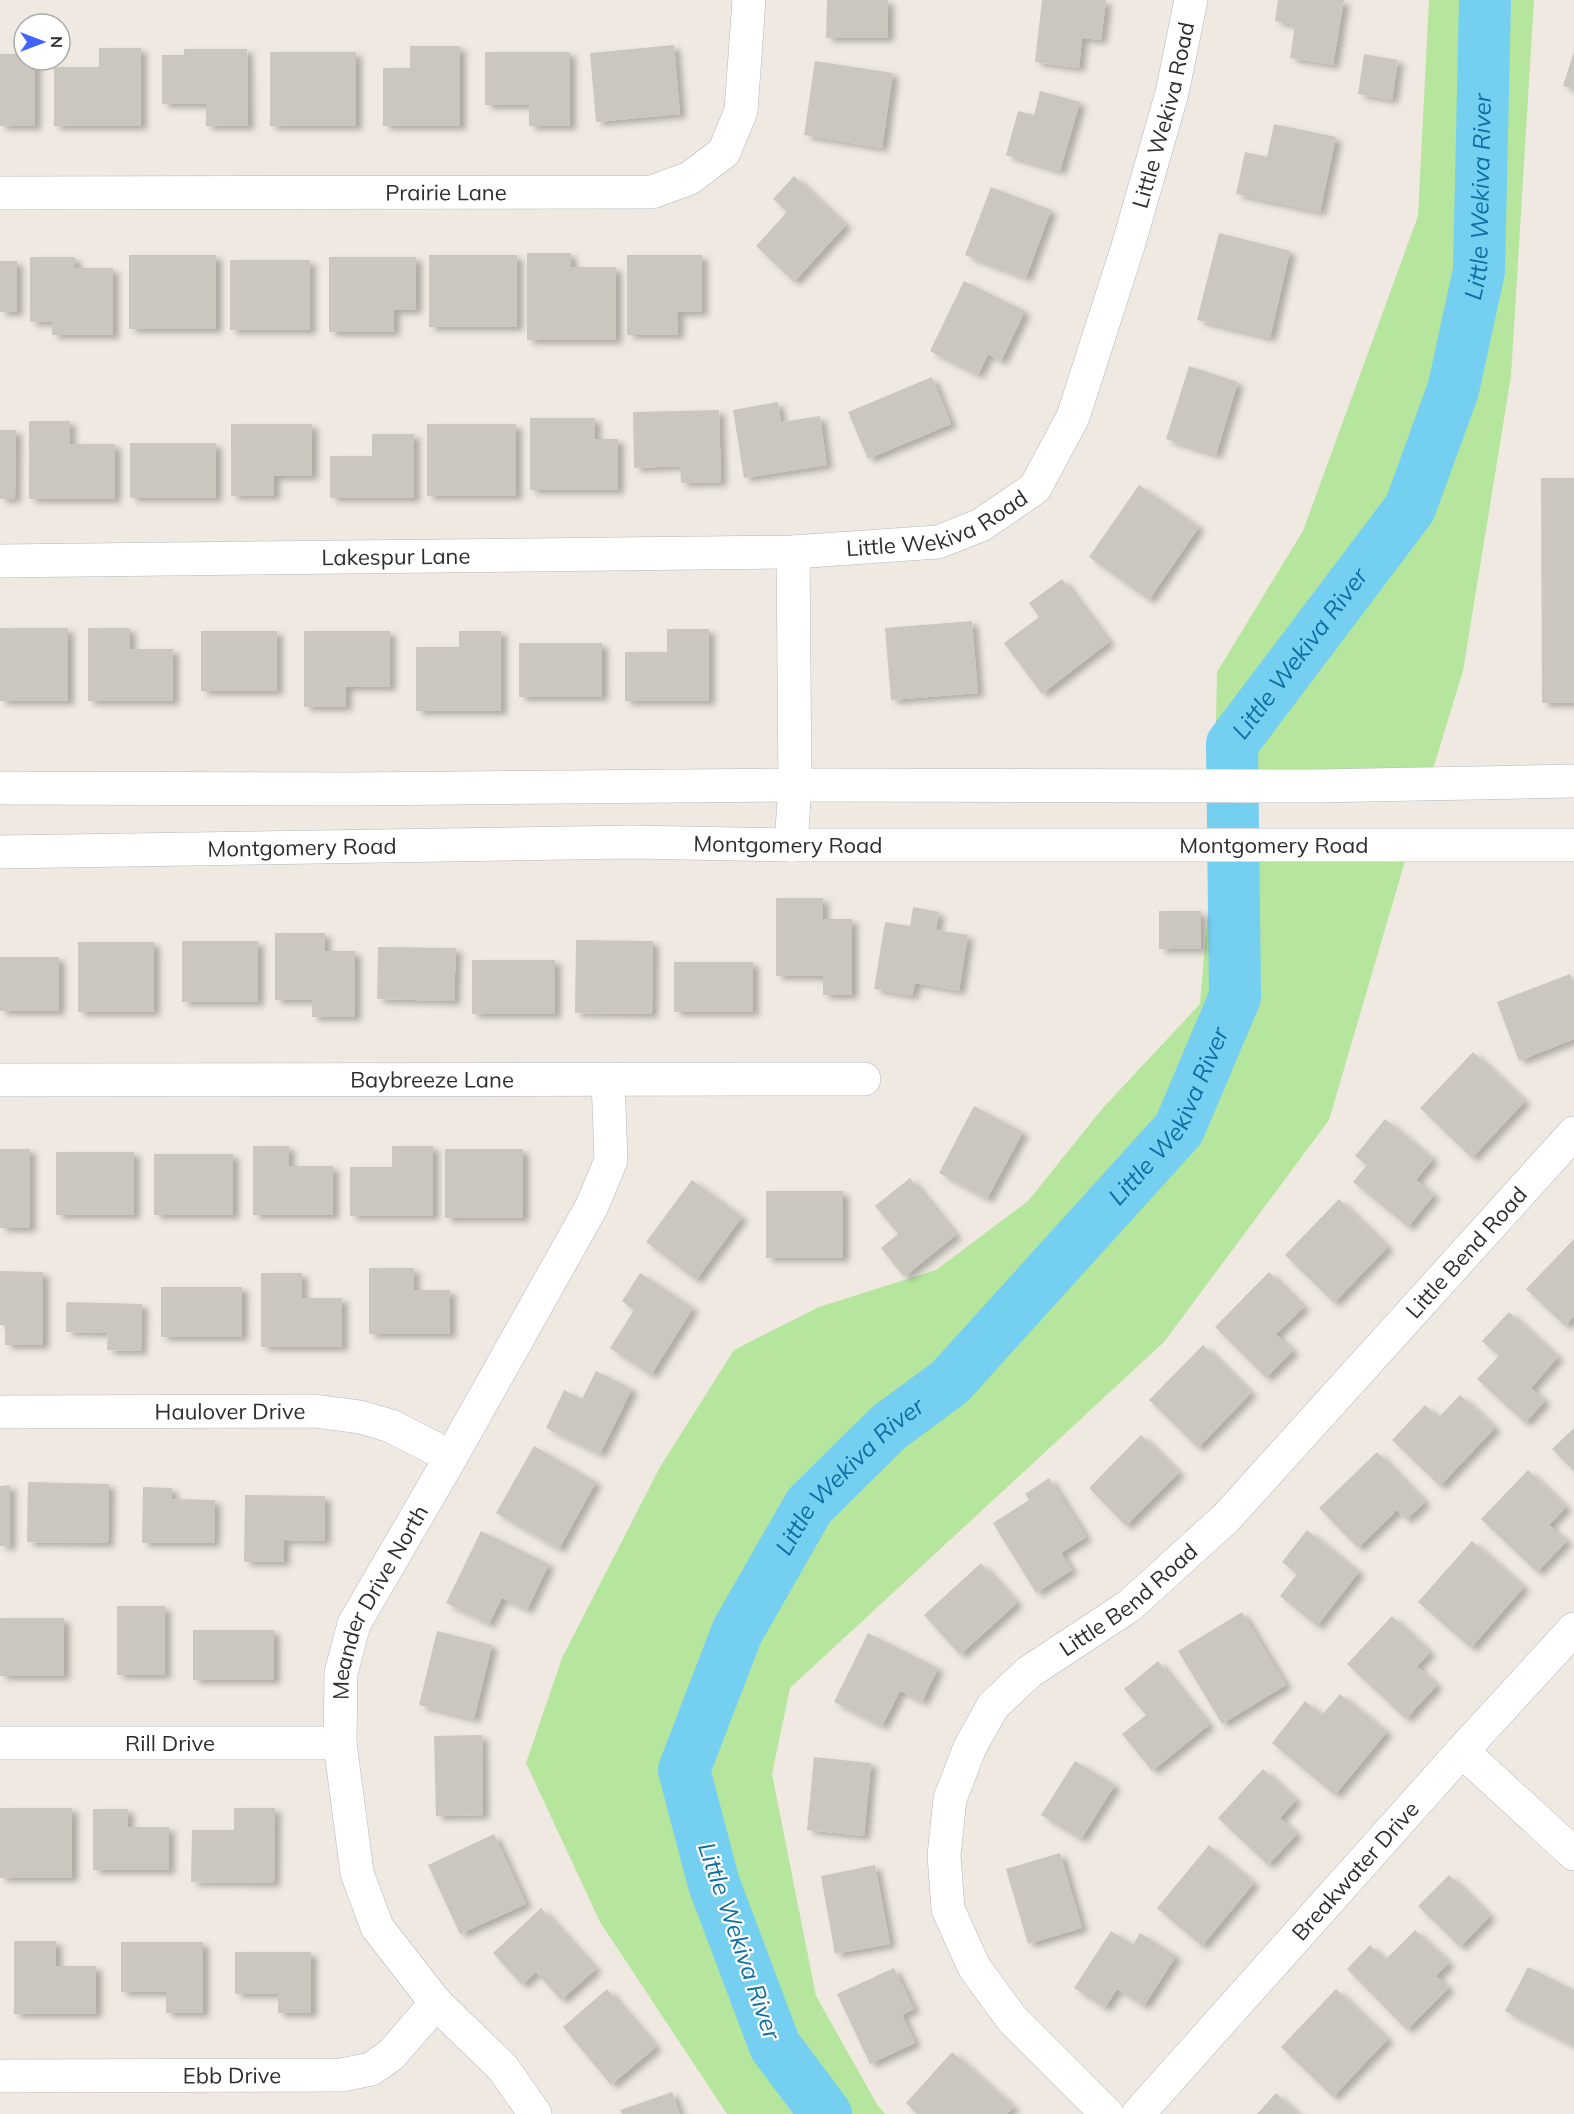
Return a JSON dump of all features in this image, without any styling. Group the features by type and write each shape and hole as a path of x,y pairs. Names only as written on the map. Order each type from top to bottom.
{"street":[{"name":"Prairie Lane","path":"0,193 652,192 690,178 724,152 741,111 749,0"},
{"name":"Little Wekiva Road","path":"793,552 938,542 981,525 1035,488 1073,417 1124,257 1172,93 1191,0"},
{"name":"Lakespur Lane","path":"0,561 793,552"},
{"path":"791,845 795,785 793,552"},
{"path":"0,788 351,789 1166,784 1317,786 1574,781"},
{"name":"Montgomery Road","path":"0,852 620,842 791,845 1574,845"},
{"name":"Meander Drive North","path":"535,2114 503,2068 436,2002 377,1927 357,1874 340,1743 341,1673 354,1624 451,1457 596,1197 611,1160 608,1079"},
{"name":"Baybreeze Lane","path":"0,1080 864,1079"},
{"name":"Little Bend Road","path":"1107,2114 1012,2019 974,1967 948,1909 944,1855 950,1799 970,1747 993,1706 1029,1672 1129,1606 1226,1518 1574,1133"},
{"name":"Haulover Drive","path":"0,1412 314,1411 360,1417 391,1426 451,1457"},
{"name":"Breakwater Drive","path":"1138,2114 1574,1629"},
{"name":"Rill Drive","path":"0,1743 340,1743"},
{"path":"1462,1751 1574,1854"},
{"name":"Ebb Drive","path":"0,2076 342,2075 371,2069 391,2055 436,2002"}],"green space":[{"path":"1429,0 1534,0 1511,376 1463,671 1433,769 1215,770 1217,672 1303,531 1418,216"},
{"path":"1212,861 1405,861 1329,1120 1164,1342 790,1688 772,1774 816,1996 878,2106 885,2114 727,2114 600,1922 526,1763 562,1658 660,1467 734,1350 819,1307 936,1270 1028,1201 1102,1109 1200,1004"}],"building":[{"path":"827,0 888,0 888,38 826,38"},
{"path":"1042,0 1106,0 1101,40 1082,38 1079,68 1035,62"},
{"path":"1278,0 1344,0 1333,65 1290,58 1295,25 1275,21"},
{"path":"674,45 680,114 596,122 590,53"},
{"path":"410,46 460,46 460,126 383,126 383,68 410,68"},
{"path":"99,48 141,48 141,126 54,126 54,72 72,72 72,67 99,67"},
{"path":"184,49 247,49 248,126 206,126 206,104 162,104 162,55 184,55"},
{"path":"1574,51 1574,89 1563,86"},
{"path":"270,52 356,52 356,126 270,126"},
{"path":"485,52 570,52 570,126 529,126 529,105 485,105"},
{"path":"0,54 12,54 12,72 35,72 35,126 0,126"},
{"path":"1364,54 1398,60 1392,100 1358,94"},
{"path":"815,61 893,73 882,148 804,135"},
{"path":"1040,91 1080,102 1060,171 1006,155 1018,111 1034,115"},
{"path":"1274,124 1336,137 1320,212 1236,194 1245,152 1267,157"},
{"path":"794,176 846,225 794,282 756,246 787,212 773,199"},
{"path":"991,187 1051,210 1026,278 965,255"},
{"path":"1219,233 1290,251 1270,338 1197,320"},
{"path":"527,253 571,253 571,267 616,267 616,340 527,340"},
{"path":"129,255 216,255 216,329 129,329"},
{"path":"429,255 517,255 517,327 429,327"},
{"path":"627,255 702,255 702,312 678,312 678,335 627,335"},
{"path":"30,257 75,257 75,268 113,268 113,335 52,335 52,322 30,322"},
{"path":"329,257 416,257 416,310 394,310 394,332 329,332"},
{"path":"230,260 310,260 310,330 230,330"},
{"path":"0,261 17,261 17,312 0,312"},
{"path":"964,281 1025,311 1001,361 988,354 978,375 930,351"},
{"path":"1189,366 1238,382 1216,455 1166,439"},
{"path":"932,377 951,424 868,459 848,412"},
{"path":"778,402 781,422 820,416 827,465 744,478 733,410"},
{"path":"719,410 721,482 681,483 680,466 634,468 633,412"},
{"path":"530,418 595,418 595,439 618,439 618,490 530,490"},
{"path":"29,421 70,421 70,444 115,444 115,499 29,499"},
{"path":"231,424 312,424 312,476 274,476 274,496 231,496"},
{"path":"427,424 516,424 516,496 427,496"},
{"path":"0,430 16,430 15,499 0,499"},
{"path":"372,434 414,434 414,498 330,498 330,456 372,456"},
{"path":"130,443 216,443 216,498 130,498"},
{"path":"1541,478 1574,478 1574,703 1542,703"},
{"path":"1139,485 1199,527 1149,600 1089,557"},
{"path":"1062,579 1109,642 1042,694 1004,643 1039,617 1029,603"},
{"path":"972,621 978,693 891,700 885,628"},
{"path":"0,628 68,628 68,701 0,701"},
{"path":"88,628 130,628 130,649 173,649 173,701 88,701"},
{"path":"667,629 709,629 709,701 625,701 625,652 667,652"},
{"path":"201,631 277,631 277,691 201,691"},
{"path":"304,631 390,631 390,687 346,687 346,707 304,707"},
{"path":"459,631 501,631 501,711 416,711 416,647 459,647"},
{"path":"519,643 602,643 602,697 519,697"},
{"path":"776,898 823,898 823,919 852,919 852,995 823,995 823,976 776,976"},
{"path":"913,907 939,912 936,930 968,935 959,991 915,983 912,996 874,989 885,922 910,926"},
{"path":"1159,911 1201,911 1201,949 1159,949"},
{"path":"275,933 325,933 325,951 355,951 355,1017 312,1017 312,1000 275,1000"},
{"path":"576,940 653,941 652,1014 575,1013"},
{"path":"182,941 258,941 258,1002 182,1002"},
{"path":"78,942 154,942 154,1012 78,1012"},
{"path":"378,947 456,948 454,1001 377,999"},
{"path":"0,957 59,957 59,1011 0,1011"},
{"path":"472,960 555,960 555,1014 472,1014"},
{"path":"674,962 753,962 753,1012 674,1012"},
{"path":"1570,974 1574,985 1574,1039 1519,1061 1497,1002"},
{"path":"1473,1052 1525,1101 1472,1158 1420,1108"},
{"path":"974,1106 1023,1132 987,1199 939,1173"},
{"path":"1385,1119 1433,1159 1416,1180 1434,1195 1408,1227 1353,1182 1367,1165 1355,1156"},
{"path":"253,1146 289,1146 289,1166 333,1166 333,1215 253,1215"},
{"path":"392,1146 433,1146 433,1216 350,1216 350,1167 392,1167"},
{"path":"0,1149 30,1149 30,1228 0,1228"},
{"path":"445,1149 523,1149 523,1218 445,1218"},
{"path":"56,1152 134,1152 134,1215 56,1215"},
{"path":"154,1154 233,1154 233,1215 154,1215"},
{"path":"910,1178 956,1235 904,1277 881,1248 898,1234 875,1206"},
{"path":"692,1180 742,1217 696,1280 646,1242"},
{"path":"766,1191 843,1191 843,1258 766,1258"},
{"path":"1339,1199 1388,1247 1334,1303 1285,1255"},
{"path":"1574,1239 1574,1316 1565,1326 1526,1289"},
{"path":"369,1268 414,1268 414,1290 450,1290 450,1334 369,1334"},
{"path":"0,1271 43,1272 43,1345 5,1345 5,1325 0,1325"},
{"path":"1269,1272 1304,1307 1276,1334 1293,1351 1266,1378 1215,1327"},
{"path":"261,1273 302,1273 302,1298 342,1298 342,1347 261,1347"},
{"path":"640,1273 693,1308 651,1375 610,1348 634,1310 622,1301"},
{"path":"161,1287 242,1287 242,1337 161,1337"},
{"path":"66,1302 142,1304 141,1351 107,1350 108,1333 66,1332"},
{"path":"1509,1312 1558,1357 1531,1388 1545,1401 1525,1423 1477,1379 1499,1356 1482,1341"},
{"path":"1203,1345 1251,1393 1198,1448 1149,1400"},
{"path":"596,1371 632,1389 600,1454 546,1428 564,1390 582,1399"},
{"path":"1460,1395 1495,1428 1440,1486 1392,1440 1425,1405 1438,1418"},
{"path":"1574,1428 1574,1471 1552,1449"},
{"path":"1141,1435 1179,1473 1126,1526 1089,1488"},
{"path":"534,1446 596,1482 559,1549 496,1513"},
{"path":"1377,1452 1425,1502 1406,1520 1397,1510 1358,1548 1319,1508"},
{"path":"1528,1470 1566,1507 1549,1525 1567,1541 1537,1572 1481,1519"},
{"path":"1049,1478 1086,1537 1061,1553 1072,1570 1036,1593 993,1523 1029,1500 1025,1494"},
{"path":"28,1482 109,1484 108,1543 27,1542"},
{"path":"10,1485 10,1546 0,1546 0,1486"},
{"path":"143,1487 172,1488 172,1499 215,1500 214,1543 142,1543"},
{"path":"245,1495 325,1496 325,1541 284,1540 284,1562 244,1562"},
{"path":"1307,1530 1359,1572 1317,1626 1280,1596 1297,1574 1282,1562"},
{"path":"481,1531 549,1564 527,1610 502,1598 489,1624 446,1603"},
{"path":"1472,1541 1524,1587 1471,1648 1418,1602"},
{"path":"981,1563 1017,1603 960,1655 924,1615"},
{"path":"117,1606 165,1606 165,1675 117,1675"},
{"path":"1242,1612 1286,1685 1222,1724 1178,1651"},
{"path":"1392,1616 1430,1652 1417,1666 1437,1685 1406,1719 1347,1664"},
{"path":"0,1618 64,1618 64,1676 0,1676"},
{"path":"193,1630 274,1630 274,1680 193,1680"},
{"path":"437,1631 492,1645 474,1719 419,1705"},
{"path":"868,1633 938,1668 922,1702 900,1691 882,1726 834,1702"},
{"path":"1158,1661 1209,1725 1152,1771 1122,1734 1146,1715 1124,1689"},
{"path":"1340,1694 1387,1732 1335,1795 1272,1743 1305,1701 1322,1715"},
{"path":"482,1735 483,1815 436,1816 434,1736"},
{"path":"814,1757 871,1763 864,1836 807,1830"},
{"path":"1075,1761 1115,1785 1081,1839 1041,1815"},
{"path":"1263,1769 1296,1800 1280,1818 1297,1834 1268,1865 1218,1818"},
{"path":"0,1808 72,1808 72,1878 0,1878"},
{"path":"234,1808 275,1808 274,1883 191,1882 192,1830 234,1830"},
{"path":"93,1809 128,1809 128,1827 169,1827 169,1870 93,1870"},
{"path":"494,1834 526,1904 460,1934 428,1865"},
{"path":"1209,1845 1254,1883 1202,1946 1157,1908"},
{"path":"1060,1853 1082,1928 1028,1944 1006,1869"},
{"path":"875,1865 890,1944 835,1954 821,1876"},
{"path":"1449,1875 1490,1916 1460,1947 1418,1906"},
{"path":"541,1908 596,1969 561,2000 536,1972 522,1985 493,1953"},
{"path":"1415,1930 1449,1963 1436,1976 1449,1988 1407,2030 1347,1969 1370,1945 1385,1960"},
{"path":"1111,1931 1133,1945 1140,1933 1176,1956 1144,2006 1117,1989 1105,2008 1074,1988"},
{"path":"14,1941 56,1941 56,1966 96,1966 96,2014 14,2014"},
{"path":"121,1942 203,1942 203,2013 166,2013 166,1992 121,1992"},
{"path":"235,1952 311,1952 311,2013 278,2013 278,1994 235,1994"},
{"path":"1528,1967 1574,1990 1574,2046 1505,2011"},
{"path":"894,1968 914,2009 902,2015 915,2043 870,2064 837,1994"},
{"path":"607,1989 656,2047 611,2085 563,2027"},
{"path":"1336,1989 1388,2039 1333,2097 1281,2047"},
{"path":"952,2052 1014,2107 1007,2114 917,2114 906,2103"},
{"path":"672,2092 680,2114 622,2114 620,2110"},
{"path":"1276,2093 1298,2114 1257,2114"}],"waterway":[{"name":"Little Wekiva River","path":"826,2114 775,2046 714,1884 684,1770 737,1632 809,1506 889,1427 950,1382 1179,1129 1235,997 1232,744 1410,508 1453,390 1479,271 1485,0"}]}
